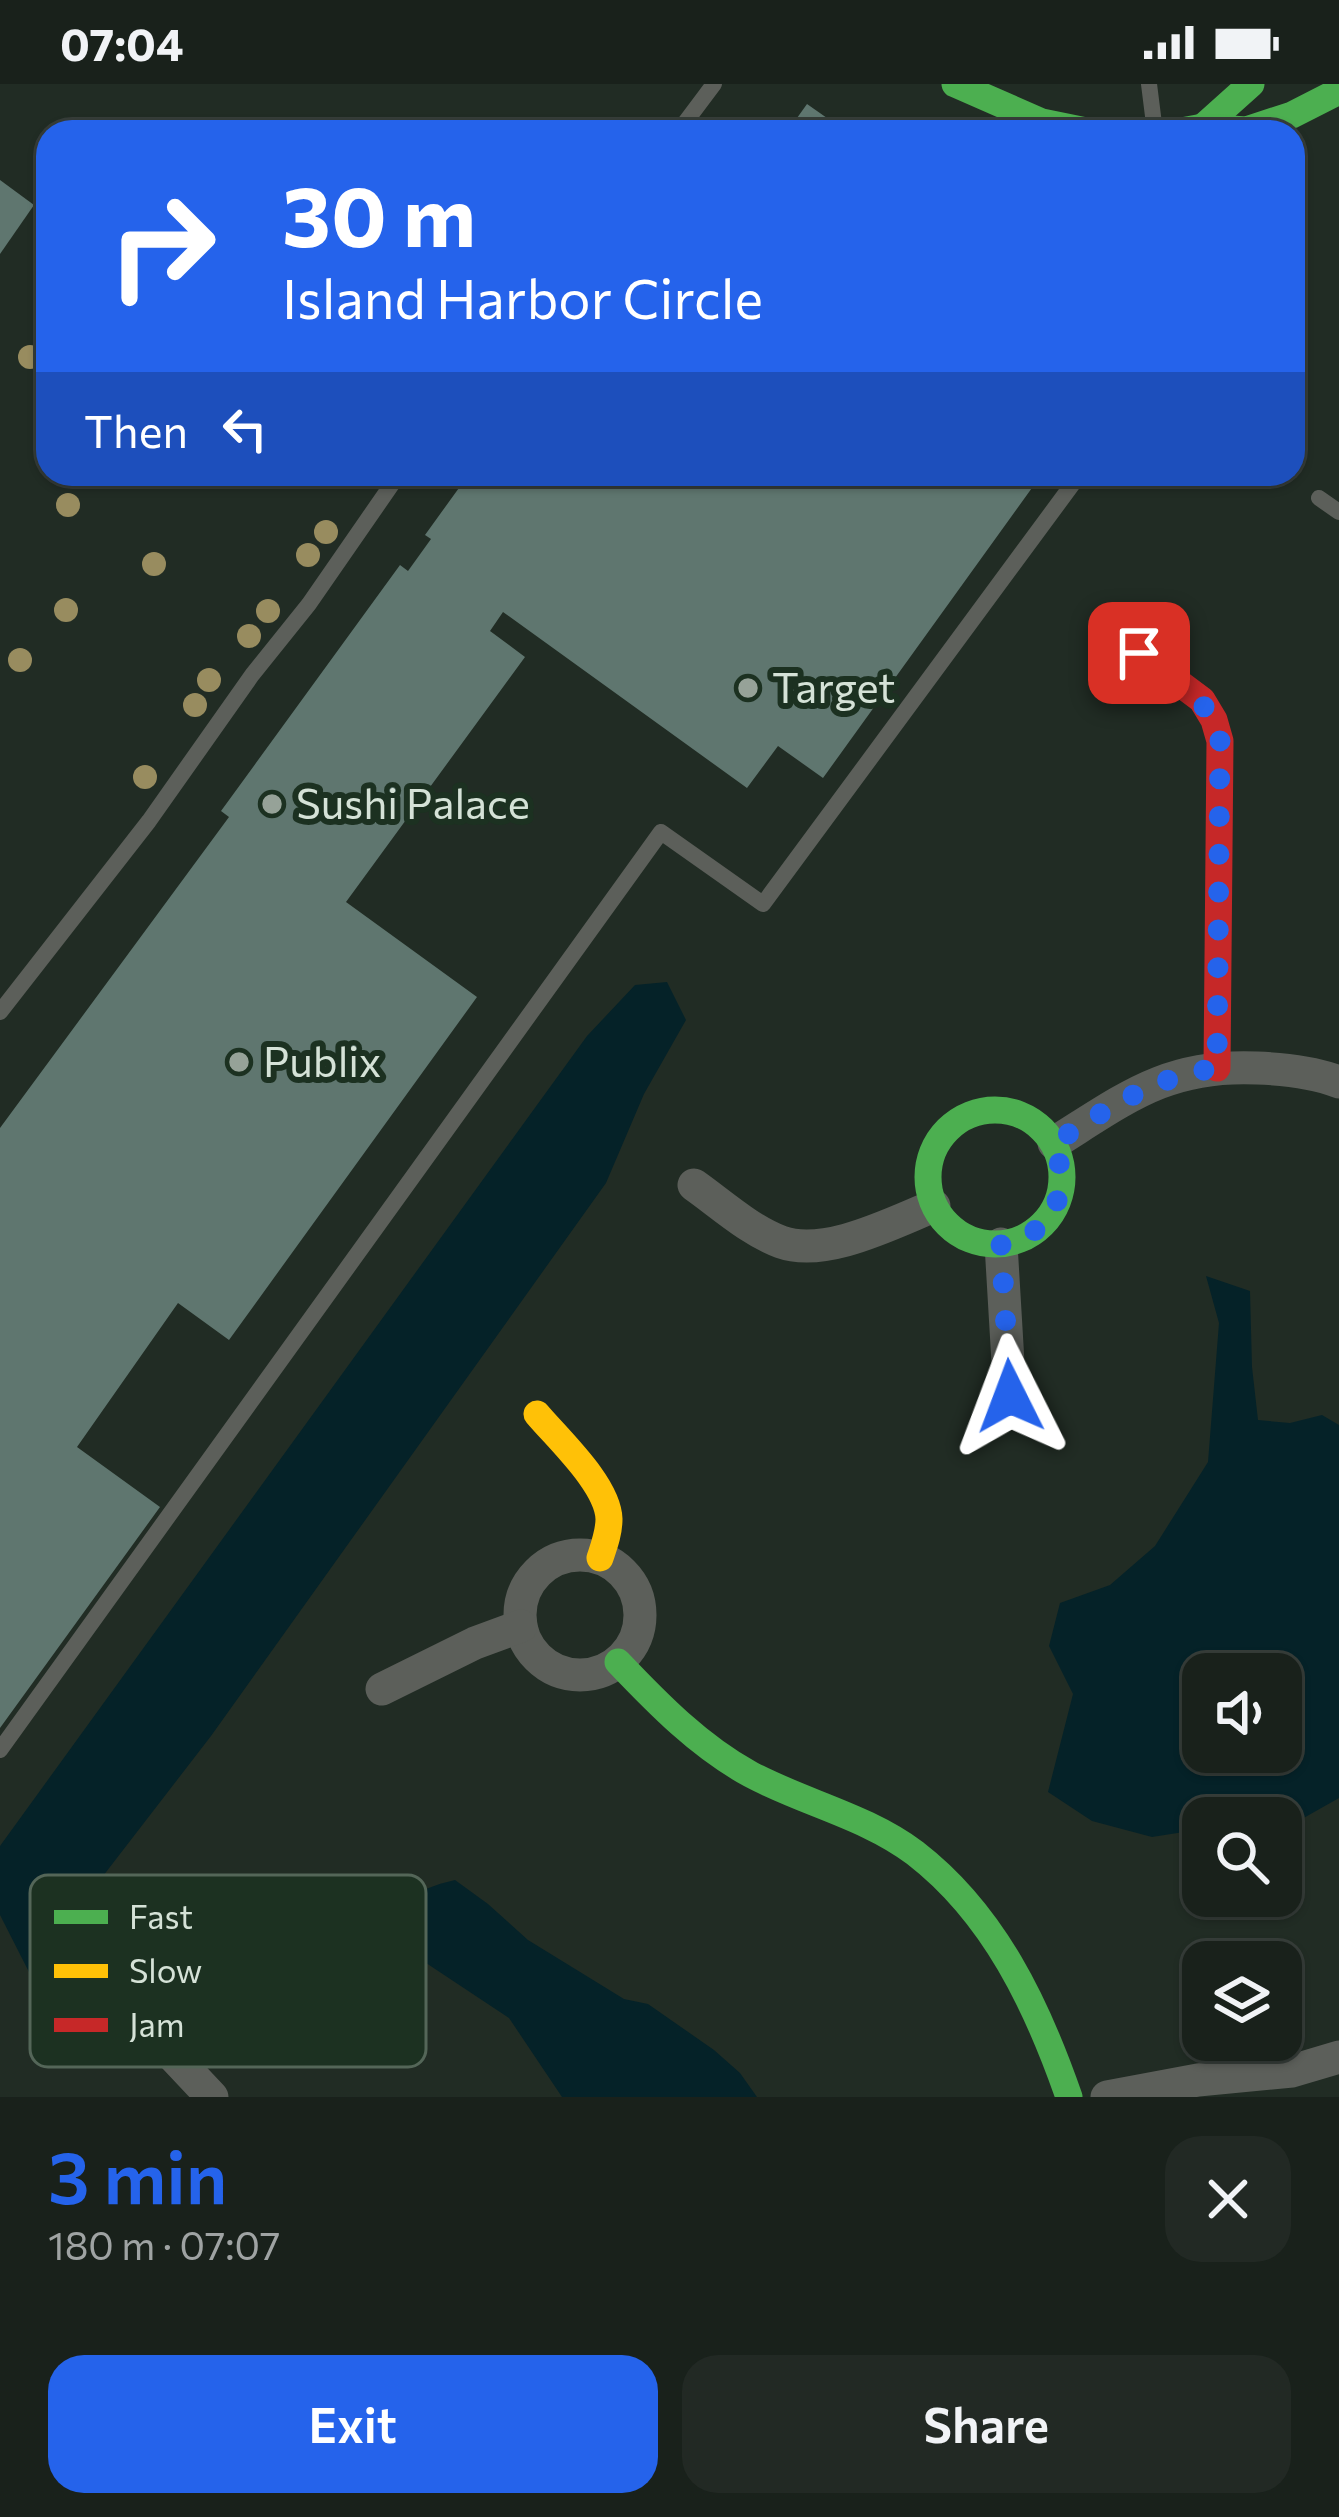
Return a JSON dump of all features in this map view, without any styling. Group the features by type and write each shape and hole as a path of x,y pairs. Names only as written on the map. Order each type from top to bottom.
{"street":[{"path":"955,84 1037,120"},
{"path":"1203,120 1252,84"},
{"path":"1277,120 1339,91"},
{"path":"1111,632 1195,693 1214,719 1220,741 1217,1068"},
{"path":"1054,1143 1138,1090 1184,1072 1282,1069 1339,1082"},
{"path":"993,1109 1017,1113 1038,1125 1054,1143 1062,1167 1061,1192 1037,1231 1017,1241 978,1243 958,1233 934,1206 927,1172 933,1148 947,1129 968,1114 993,1109"},
{"path":"694,1185 784,1244 813,1246 864,1234 934,1206"},
{"path":"1001,1244 1010,1396"},
{"path":"537,1414 600,1492 608,1511 609,1532 600,1558"},
{"path":"600,1558 618,1568 640,1605 633,1645 603,1672 563,1673 543,1663 528,1646 520,1613 525,1591 537,1573 557,1559 600,1558"},
{"path":"382,1689 521,1626"},
{"path":"618,1662 674,1720 713,1751 753,1775 871,1824 916,1854 961,1895 991,1931 1024,1986 1054,2049 1069,2097"},
{"path":"1107,2097 1198,2080 1292,2072 1339,2056"},
{"path":"184,2067 212,2097"}],"lane":[{"path":"687,120 714,84"},
{"path":"1149,84 1154,120"},
{"path":"0,1012 149,821 391,486"},
{"path":"0,1750 661,832 763,904 1071,486"},
{"path":"1319,498 1339,512"}],"water":[{"path":"667,982 686,1020 644,1094 606,1183 211,1736 104,1875 30,1875 29,1972 0,1915 0,1846 587,1036 635,985"},
{"path":"1206,1276 1250,1291 1258,1420 1290,1423 1322,1415 1339,1425 1339,1798 1302,1819 1302,1797 1182,1797 1182,1832 1152,1837 1092,1821 1048,1792 1073,1694 1049,1646 1060,1603 1110,1585 1155,1546 1208,1462 1219,1323"},
{"path":"455,1880 528,1940 624,1999 648,2004 714,2050 740,2073 757,2097 562,2097 509,2018 426,1963 426,1889"}],"building":[{"path":"807,104 830,120 796,120"},
{"path":"0,180 34,205 0,254"},
{"path":"460,486 1033,486 823,778 778,746 747,788 503,612 490,631 525,657 346,902 477,997 229,1340 178,1303 77,1447 160,1507 0,1728 0,1128 229,817 221,811 400,565 408,571 431,539 425,535"}],"traffic: fast":[{"path":"955,84 1037,120"},
{"path":"1211,120 1251,84"},
{"path":"1277,120 1339,91"},
{"path":"995,1110 1021,1115 1042,1130 1057,1151 1062,1177 1057,1203 1042,1224 1021,1239 995,1244 969,1239 948,1224 933,1203 928,1177 933,1151 948,1130 969,1115 995,1110"},
{"path":"618,1662 680,1723 731,1763 876,1829 943,1877 1010,1963 1043,2029 1069,2097"}],"traffic: slow":[{"path":"537,1414 581,1464 607,1506 608,1529 600,1558"}],"traffic: jam":[{"path":"1111,632 1202,700 1220,741 1217,1068"}],"place":[{"name":"Target","path":"748,688"},
{"name":"Sushi Palace","path":"272,804"},
{"name":"Publix","path":"239,1062"}],"route":[{"path":"1010,1396 1001,1244 1037,1231 1053,1211 1061,1192 1062,1167 1054,1143 1138,1090 1184,1072 1217,1068 1220,741 1202,700 1139,653"}]}
